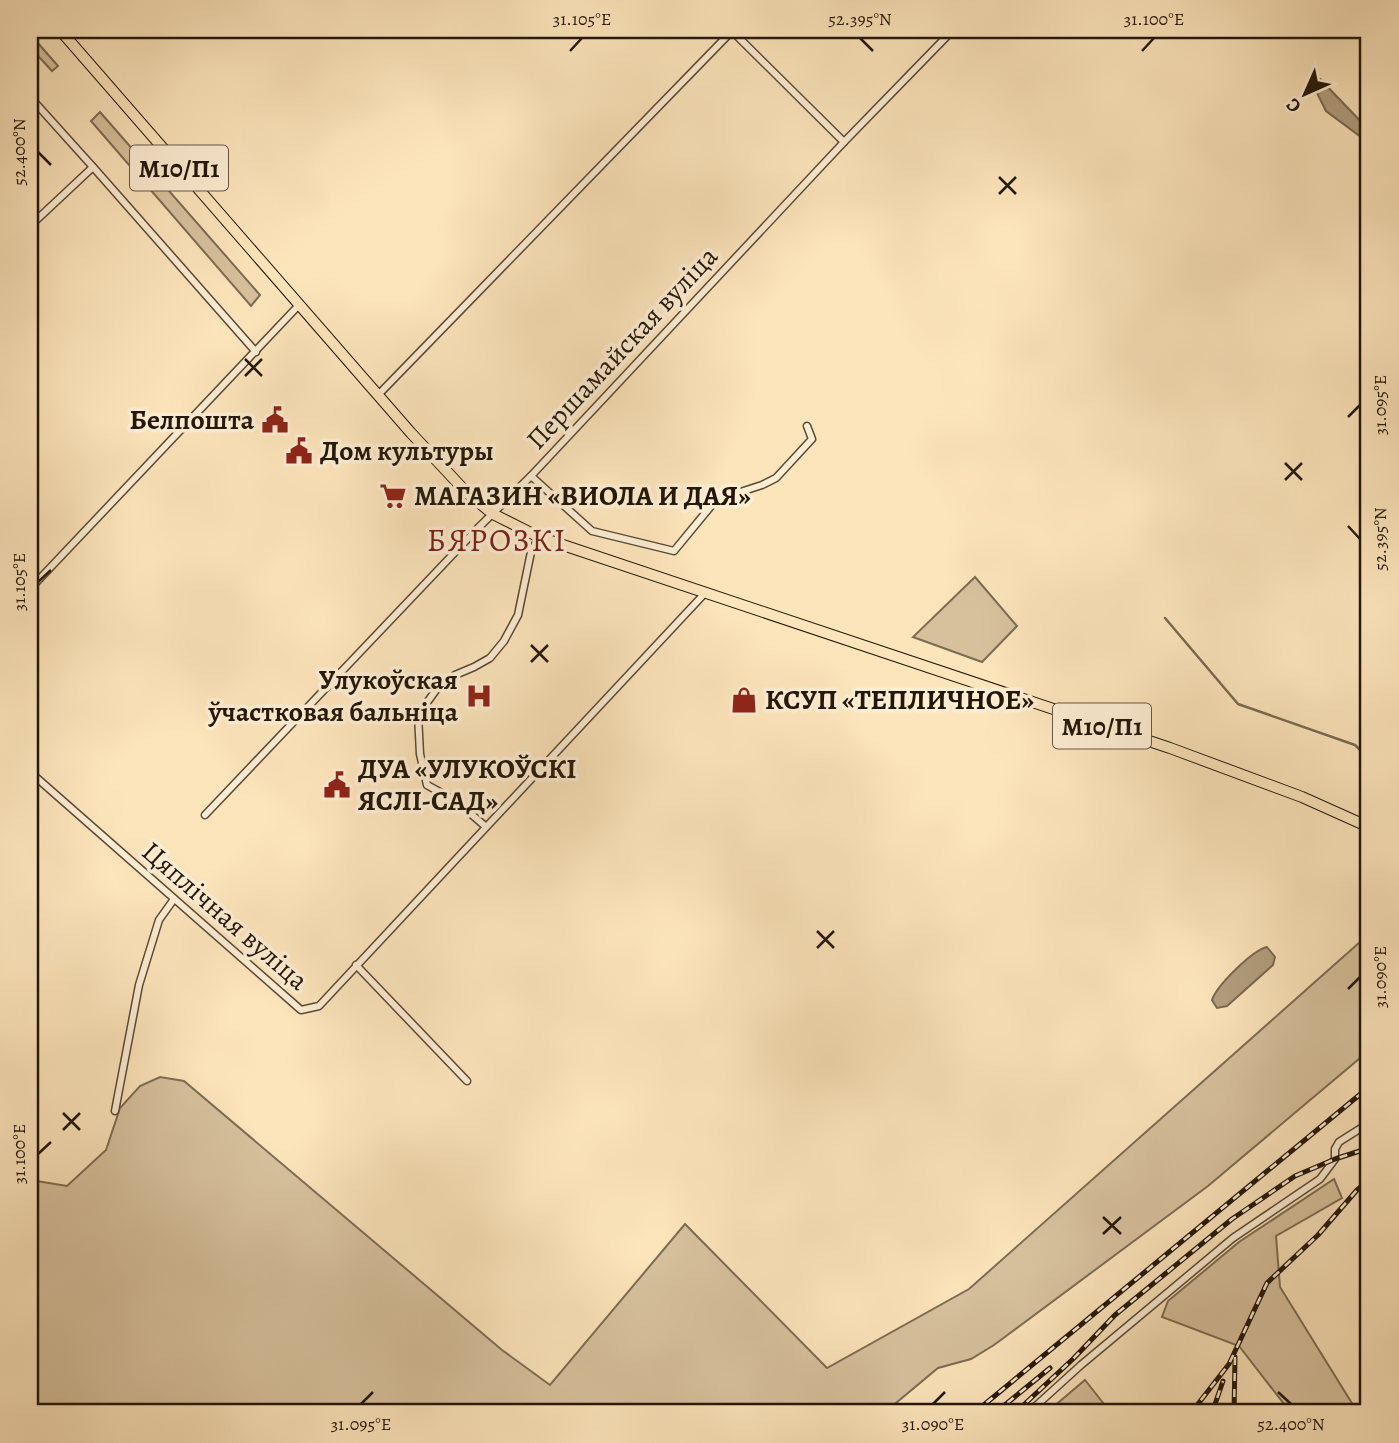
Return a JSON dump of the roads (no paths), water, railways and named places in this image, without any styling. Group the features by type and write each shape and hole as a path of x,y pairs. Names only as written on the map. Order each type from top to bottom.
{"main road":[{"name":"М10/П1","path":"60,30 377,395 466,492 493,514 539,537 1170,748 1302,797 1369,827"}],"street":[{"name":"Першамайская вуліца","path":"205,815 531,476 844,142 953,30"},
{"path":"377,395 732,31 844,142"},
{"path":"30,97 256,352"},
{"path":"30,226 93,167"},
{"path":"30,589 299,305"},
{"path":"531,476 592,531 674,551 716,500 776,478 812,439 807,426"},
{"path":"485,826 425,781 420,754 418,715 436,691 455,675 490,657 504,641 518,615 531,552 539,537"},
{"name":"Цяплічная вуліца","path":"30,772 301,1010 319,1006 706,592"},
{"path":"115,1111 139,985 159,920 174,899"},
{"path":"356,965 467,1081"},
{"path":"1028,1413 1233,1238 1320,1179 1335,1159 1335,1149 1339,1142 1369,1123"}],"waterway":[{"path":"1165,618 1238,704 1355,745 1369,759"}],"railway":[{"path":"974,1413 1369,1087"},
{"path":"1015,1413 1115,1315 1232,1219 1295,1176 1369,1148"},
{"path":"1191,1413 1229,1364 1267,1283 1318,1235 1369,1180"},
{"path":"1234,1413 1235,1357"},
{"path":"995,1413 1050,1368"},
{"path":"1212,1413 1223,1381"}],"place":[{"name":"Белпошта","path":"275,420"},
{"name":"Дом культуры","path":"299,451"},
{"name":"МАГАЗИН «ВИОЛА И ДАЯ»","path":"393,496"},
{"name":"Улукоўская ўчастковая бальніца","path":"479,696"},
{"name":"КСУП «ТЕПЛИЧНОЕ»","path":"744,700"},
{"name":"ДУА «УЛУКОЎСКІ ЯСЛІ-САД»","path":"337,785"}],"district":[{"name":"БЯРОЗКІ","path":"497,540"}]}
